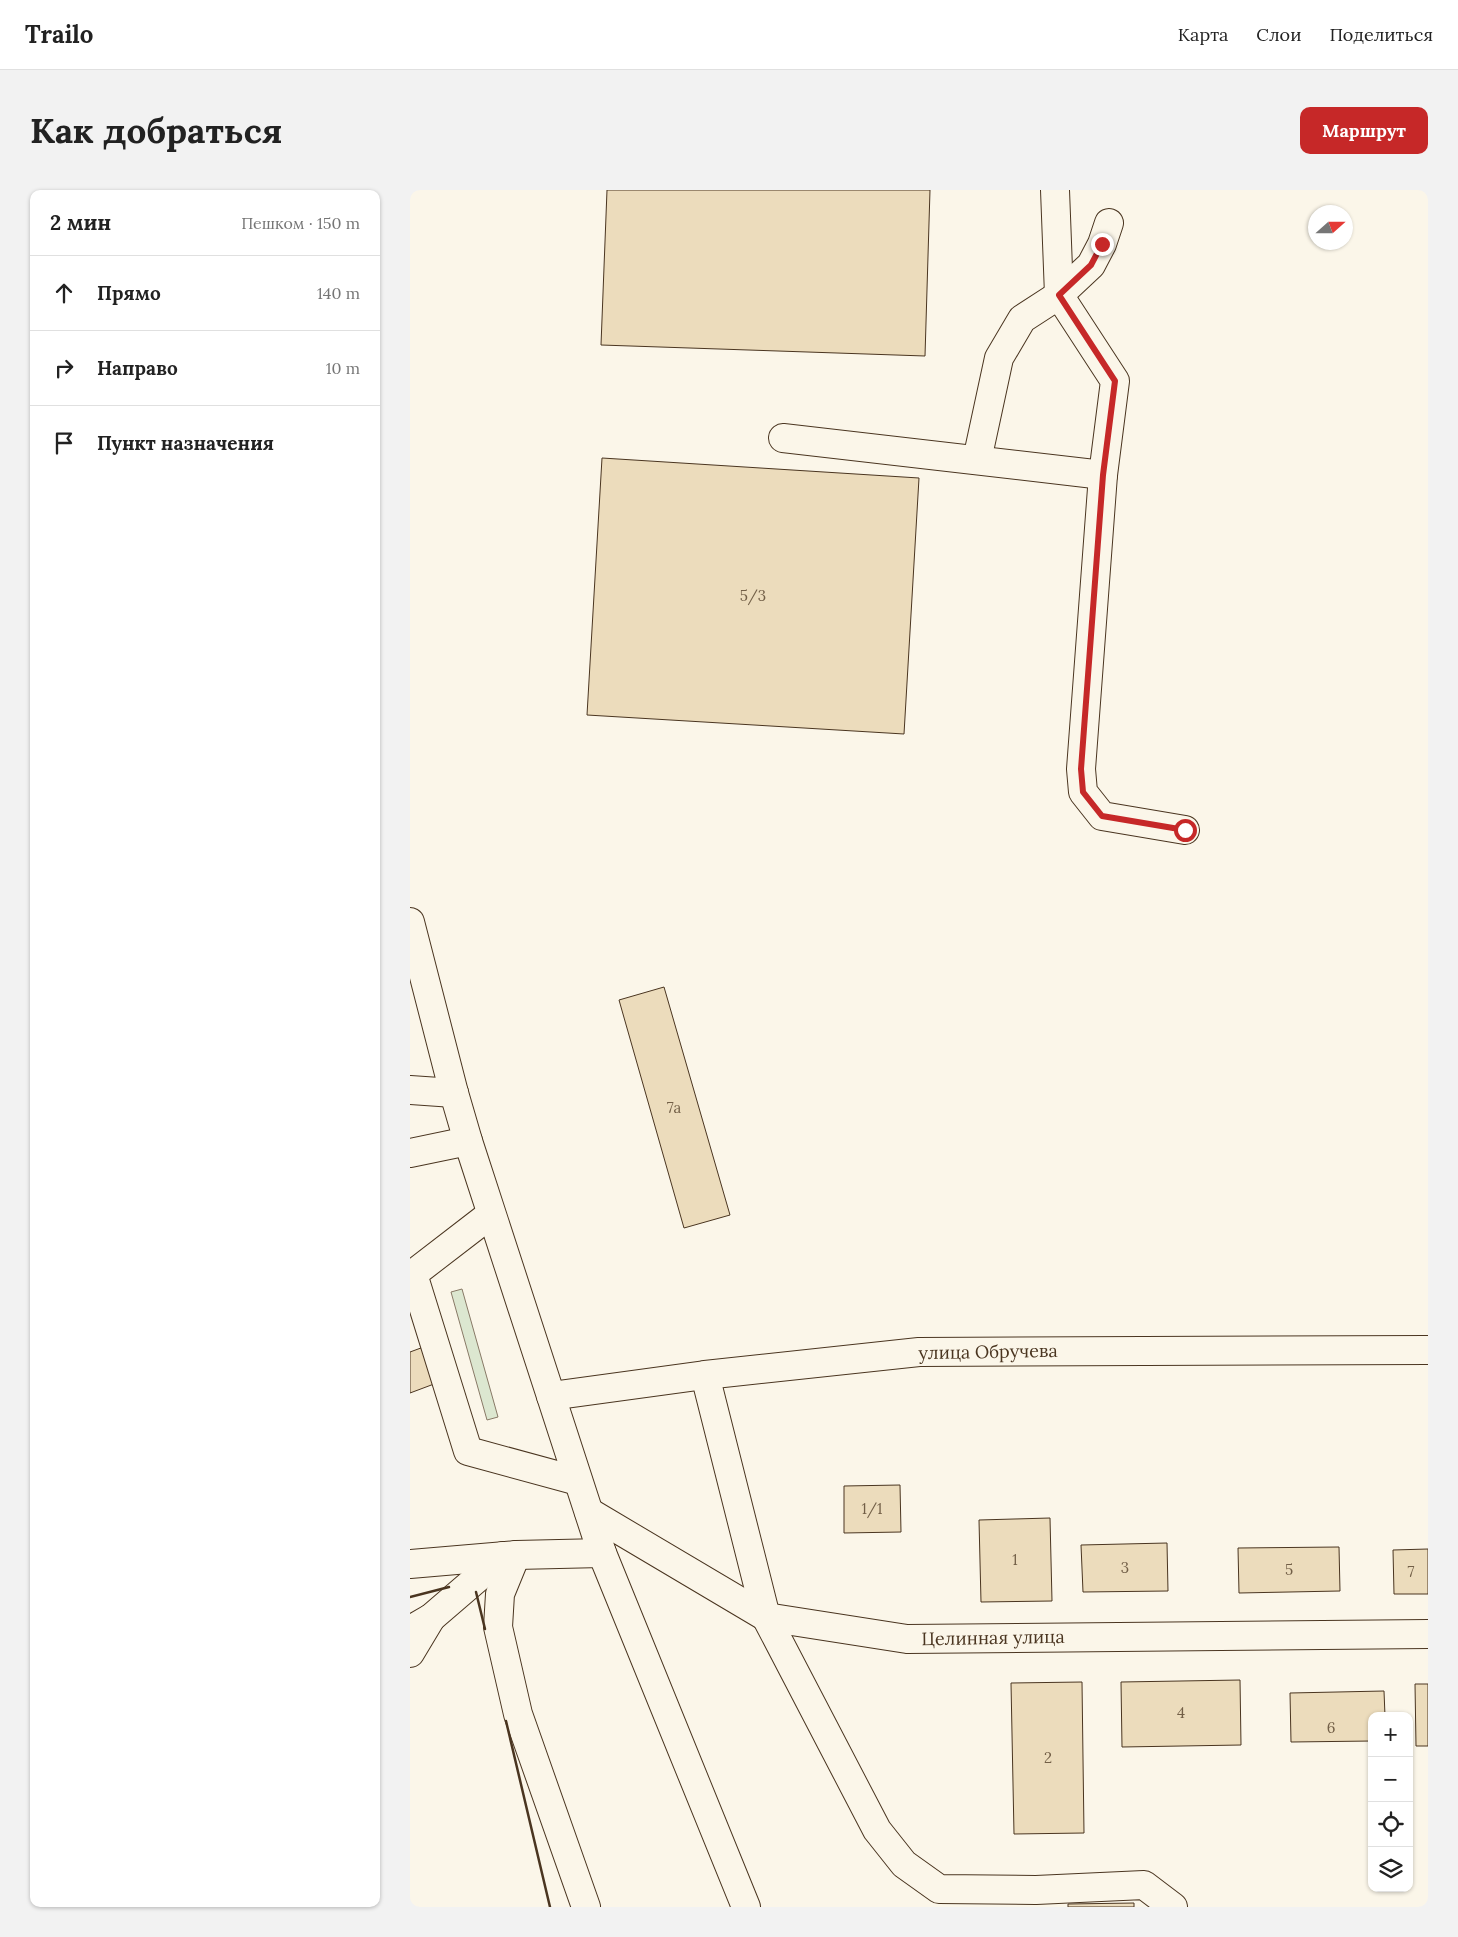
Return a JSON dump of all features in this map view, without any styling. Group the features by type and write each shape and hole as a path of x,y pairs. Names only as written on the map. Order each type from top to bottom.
{"main road":[{"path":"1055,190 1059,295 1115,381 1103,475 1081,769 1083,792 1102,816 1185,830"},
{"path":"977,460 999,358 1022,319 1059,295 1091,265 1102,244 1109,223"},
{"path":"783,438 1103,475"},
{"path":"410,922 468,1141 602,1553 746,1907"},
{"path":"410,1090 454,1093"},
{"path":"410,1154 468,1141"},
{"path":"491,1214 413,1274 468,1451 578,1481"},
{"name":"улица Обручева","path":"551,1396 706,1374 920,1352 1428,1350"},
{"path":"706,1374 766,1617 877,1830 904,1864 939,1888 1036,1890 1144,1885 1173,1907"},
{"name":"Целинная улица","path":"589,1512 766,1617 907,1639 1428,1634"},
{"path":"410,1564 510,1556 602,1553"},
{"path":"410,1653 420,1624 510,1556"},
{"path":"510,1556 500,1594 498,1627 518,1714 586,1907"}],"green space":[{"path":"462,1289 498,1417 487,1420 451,1292"}],"building":[{"path":"607,190 930,190 925,356 601,345"},
{"path":"602,458 919,478 904,734 587,715"},
{"path":"664,987 730,1215 684,1228 619,1000"},
{"path":"429,1345 442,1381 410,1393 410,1352"},
{"path":"900,1485 901,1532 844,1533 844,1486"},
{"path":"1050,1518 1052,1601 981,1602 979,1520"},
{"path":"1167,1543 1168,1591 1083,1592 1081,1545"},
{"path":"1339,1547 1340,1591 1239,1593 1238,1548"},
{"path":"1428,1549 1428,1594 1394,1594 1393,1550"},
{"path":"1240,1680 1241,1745 1122,1747 1121,1682"},
{"path":"1082,1682 1084,1833 1014,1834 1011,1683"},
{"path":"1415,1684 1428,1684 1428,1746 1416,1746"},
{"path":"1384,1691 1385,1712 1368,1712 1368,1741 1291,1742 1290,1693"},
{"path":"1134,1903 1134,1907 1068,1907 1068,1904"}],"wall":[{"path":"410,1597 449,1587"},
{"path":"476,1592 485,1629"},
{"path":"506,1721 550,1907"}],"route":[{"path":"1102,244 1091,265 1059,295 1115,381 1103,475 1081,769 1083,792 1102,816 1185,830"}]}
